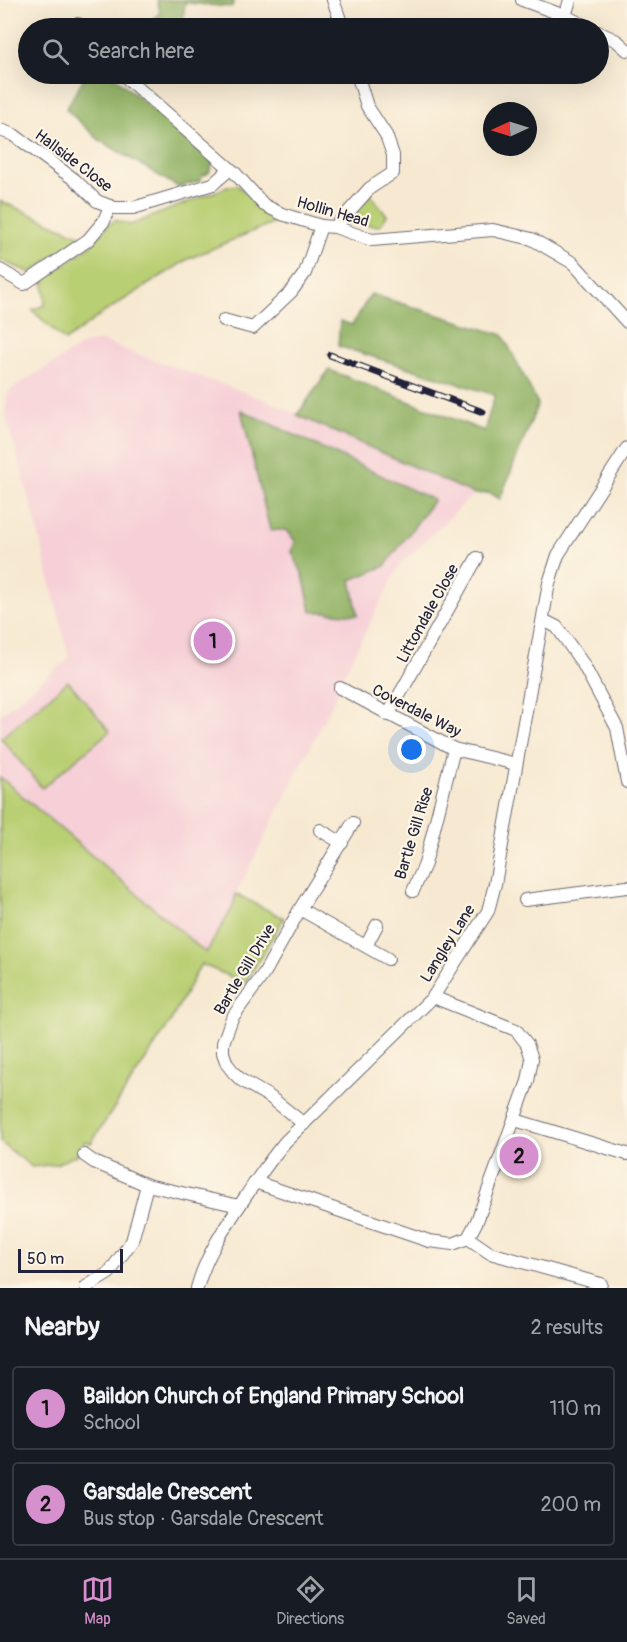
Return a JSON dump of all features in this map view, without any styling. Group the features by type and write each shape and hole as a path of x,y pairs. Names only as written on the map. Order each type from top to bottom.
{"street":[{"path":"333,0 340,18"},
{"path":"522,0 569,18"},
{"path":"565,16 570,0"},
{"path":"609,37 627,50"},
{"name":"Hollin Head","path":"133,84 235,173 264,205 282,214 321,226 335,227 372,240 493,230 532,239 573,263 627,322"},
{"path":"335,227 370,188 393,173 393,155 386,135 368,106 360,84"},
{"name":"Hallside Close","path":"0,130 14,135 75,180 97,201 115,208 133,208 213,184 230,169"},
{"path":"0,270 24,284 88,240 104,221 110,206"},
{"path":"224,320 253,328 283,299 305,273 321,226"},
{"name":"Langley Lane","path":"197,1288 214,1245 273,1157 433,997 488,910 495,884 549,583 558,555 627,448"},
{"name":"Littondale Close","path":"388,715 477,558"},
{"path":"543,620 557,627 583,664 617,728 627,782"},
{"name":"Coverdale Way","path":"340,688 454,749 516,764"},
{"name":"Bartle Gill Rise","path":"413,891 425,864 454,749"},
{"name":"Bartle Gill Drive","path":"304,1124 270,1097 234,1073 227,1064 223,1053 223,1043 232,1018 265,972 300,909 353,823"},
{"path":"320,830 342,843"},
{"path":"525,900 627,887"},
{"path":"300,909 388,959"},
{"path":"366,946 377,925"},
{"path":"255,1182 429,1241 453,1244 468,1238 477,1221 515,1120 528,1081 532,1059 527,1044 516,1030 433,997"},
{"path":"515,1120 627,1154"},
{"path":"84,1155 94,1162 147,1185 239,1206"},
{"path":"86,1287 109,1273 132,1241 147,1185"},
{"path":"468,1238 490,1253 601,1284"}],"shaded area":[{"path":"101,341 266,400 474,494 399,566 236,894 233,907 207,954 0,777 0,715 69,658 34,516 5,413 8,391 84,344"}],"green space":[{"path":"157,0 234,0 232,7 185,3 183,18 156,18 160,12"},
{"path":"80,84 123,84 213,161 209,173 202,176 201,181 178,187 99,140 66,109"},
{"path":"237,185 277,221 188,259 103,313 65,341 32,310 45,305 44,280 91,245 115,220 130,225"},
{"path":"370,194 387,215 380,226 348,223 350,215"},
{"path":"0,201 81,236 31,273 2,261 0,260"},
{"path":"371,294 503,335 538,404 500,499 490,493 474,494 297,415 329,370 484,431 495,395 338,346 340,321 352,325"},
{"path":"241,410 434,500 385,566 351,580 358,615 311,611 303,575 292,552 295,541 287,530 270,530"},
{"path":"68,681 110,731 42,788 1,738"},
{"path":"0,777 206,953 233,907 236,894 284,918 245,983 201,964 169,1024 91,1143 85,1141 77,1155 56,1164 32,1167 0,1142"}],"railway":[{"path":"330,355 483,412"}],"place":[{"name":"Baildon Church of England Primary School","path":"213,641"},
{"name":"Garsdale Crescent","path":"519,1156"}]}
